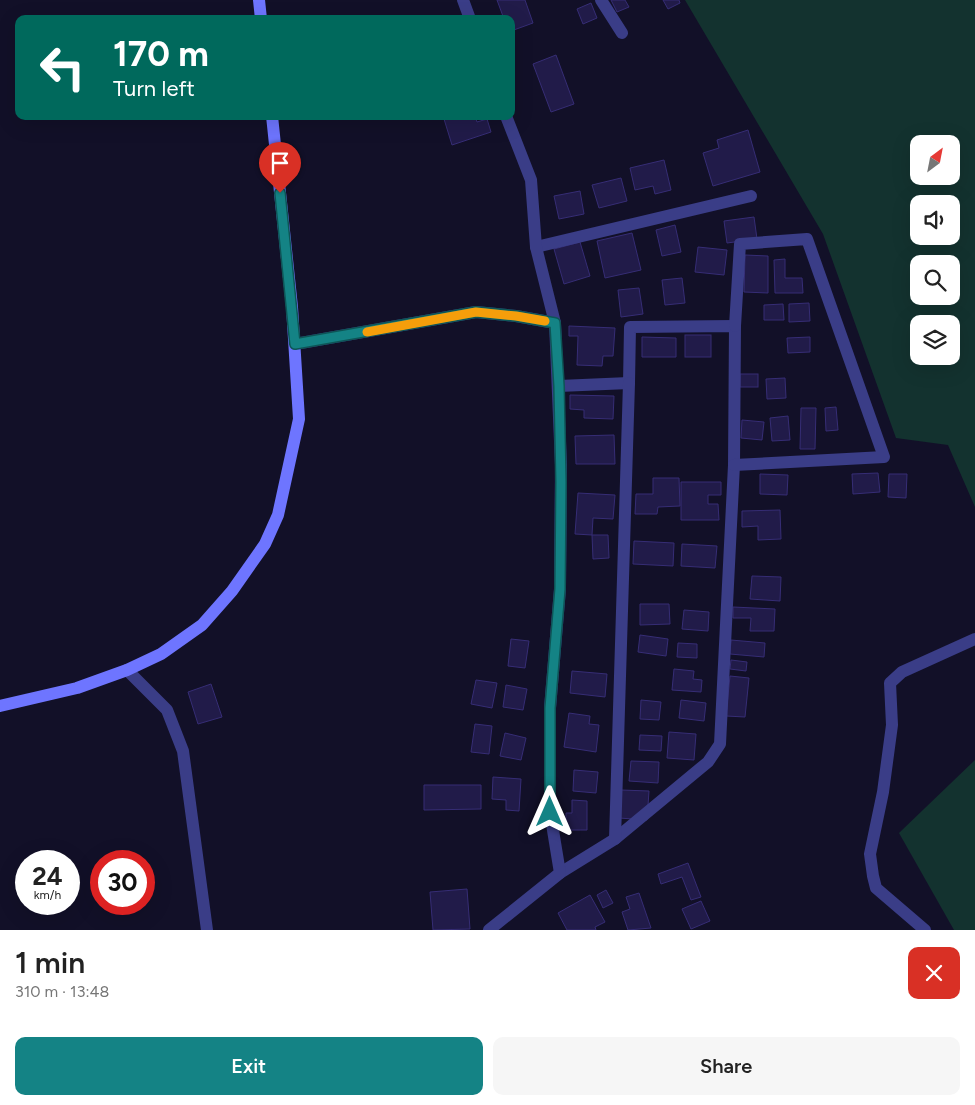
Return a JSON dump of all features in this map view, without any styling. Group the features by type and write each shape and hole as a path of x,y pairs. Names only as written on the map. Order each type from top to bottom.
{"street":[{"path":"259,0 261,15"},
{"path":"463,0 469,15"},
{"path":"602,0 622,33"},
{"path":"0,706 77,688 127,670 160,654 202,624 232,591 265,544 278,515 299,419 295,344 272,120"},
{"path":"508,120 531,180 536,247 555,323 561,464 560,589 550,708 550,812 560,873"},
{"path":"536,247 751,196"},
{"path":"489,930 560,873 615,839 708,762 720,744 734,465 735,326 740,244 807,239 884,457 734,465"},
{"path":"295,344 476,312 516,316 555,323"},
{"path":"615,839 630,327 735,326"},
{"path":"559,386 629,383"},
{"path":"925,930 876,888 873,876 870,854 883,792 892,725 890,683 902,672 975,639"},
{"path":"127,670 167,710 183,751 207,930"}],"green space":[{"path":"685,0 975,0 975,507 948,445 896,438 823,234"},
{"path":"975,760 975,930 954,930 899,833"}],"building":[{"path":"497,0 525,0 533,23 515,30 515,15 503,15"},
{"path":"611,0 625,0 629,7 617,12"},
{"path":"663,0 679,0 680,3 668,9"},
{"path":"591,3 597,18 583,24 577,9"},
{"path":"556,55 574,104 551,112 533,64"},
{"path":"444,120 476,120 477,122 487,120 491,132 452,145"},
{"path":"748,130 760,172 713,186 703,153 719,148 717,140"},
{"path":"664,160 671,190 655,194 653,186 635,190 630,168"},
{"path":"621,178 627,201 599,208 592,185"},
{"path":"580,191 584,214 559,219 554,196"},
{"path":"754,217 757,239 727,243 724,221"},
{"path":"675,225 681,252 662,256 656,230"},
{"path":"632,233 641,270 605,278 597,241"},
{"path":"580,242 590,276 564,284 554,249"},
{"path":"698,247 727,250 724,275 695,272"},
{"path":"745,255 768,256 768,293 744,292"},
{"path":"785,259 785,278 802,278 803,293 775,293 774,260"},
{"path":"682,278 685,303 665,305 662,280"},
{"path":"639,288 643,314 621,317 618,290"},
{"path":"809,303 810,321 789,322 789,304"},
{"path":"783,304 784,320 764,320 764,305"},
{"path":"569,326 615,328 613,356 603,356 602,366 577,365 578,336 569,336"},
{"path":"685,335 711,335 711,357 685,357"},
{"path":"642,337 676,338 676,357 642,357"},
{"path":"810,337 810,352 788,353 787,338"},
{"path":"740,374 758,374 758,387 740,387"},
{"path":"785,378 786,398 767,399 766,379"},
{"path":"570,395 614,396 613,419 584,418 584,410 570,409"},
{"path":"836,407 838,430 826,431 825,408"},
{"path":"801,408 816,408 815,449 800,449"},
{"path":"788,416 790,440 772,441 770,418"},
{"path":"742,420 764,422 762,440 741,438"},
{"path":"614,435 615,464 576,464 575,436"},
{"path":"878,473 880,492 853,494 852,474"},
{"path":"760,474 788,475 787,495 760,494"},
{"path":"889,474 907,474 906,498 888,497"},
{"path":"653,478 679,478 680,506 658,507 657,514 635,514 636,494 653,494"},
{"path":"681,482 721,482 721,495 708,495 708,504 718,504 719,520 681,520"},
{"path":"578,493 615,495 613,519 593,518 592,535 575,534"},
{"path":"780,510 781,539 758,540 758,526 742,527 742,511"},
{"path":"592,535 608,535 609,558 593,559"},
{"path":"634,541 674,543 673,566 633,564"},
{"path":"682,544 717,546 715,568 681,566"},
{"path":"752,576 781,577 780,601 750,599"},
{"path":"640,604 669,604 670,624 640,625"},
{"path":"733,607 775,609 774,631 750,631 751,618 733,618"},
{"path":"684,610 709,612 708,631 682,629"},
{"path":"640,635 668,639 666,656 638,652"},
{"path":"511,639 529,641 525,668 508,666"},
{"path":"731,640 765,643 764,657 730,654"},
{"path":"678,643 697,644 697,658 677,657"},
{"path":"731,660 747,662 746,671 730,669"},
{"path":"674,669 694,671 693,679 702,680 701,692 672,690"},
{"path":"572,671 607,674 605,697 570,693"},
{"path":"730,676 749,678 745,717 726,716"},
{"path":"476,680 497,683 492,708 471,704"},
{"path":"211,684 222,717 198,724 188,692"},
{"path":"506,685 527,689 523,710 503,707"},
{"path":"641,700 661,702 659,720 640,719"},
{"path":"681,700 706,703 704,721 679,718"},
{"path":"569,713 590,716 589,724 599,725 596,752 564,747"},
{"path":"475,724 492,726 489,754 471,752"},
{"path":"669,732 696,734 694,760 667,758"},
{"path":"505,733 526,738 521,760 500,756"},
{"path":"640,735 662,736 661,751 639,750"},
{"path":"631,761 659,762 658,783 629,781"},
{"path":"574,770 598,772 596,793 573,791"},
{"path":"493,777 521,779 519,811 506,810 506,800 492,799"},
{"path":"424,785 481,785 481,809 424,810"},
{"path":"621,790 649,791 647,820 619,818"},
{"path":"572,800 587,801 587,830 566,830 566,813 572,813"},
{"path":"688,863 701,897 691,900 682,877 661,884 658,874"},
{"path":"467,889 470,929 433,930 430,892"},
{"path":"606,890 613,903 603,908 597,895"},
{"path":"639,893 651,928 628,930 622,912 630,909 626,897"},
{"path":"590,895 605,922 595,927 596,930 567,930 558,913"},
{"path":"701,901 710,921 691,929 682,909"}],"slow traffic":[{"path":"367,332 476,312 545,321"}],"route":[{"path":"280,193 295,344 476,312 516,316 555,323 561,464 560,589 550,708 550,812"}]}
